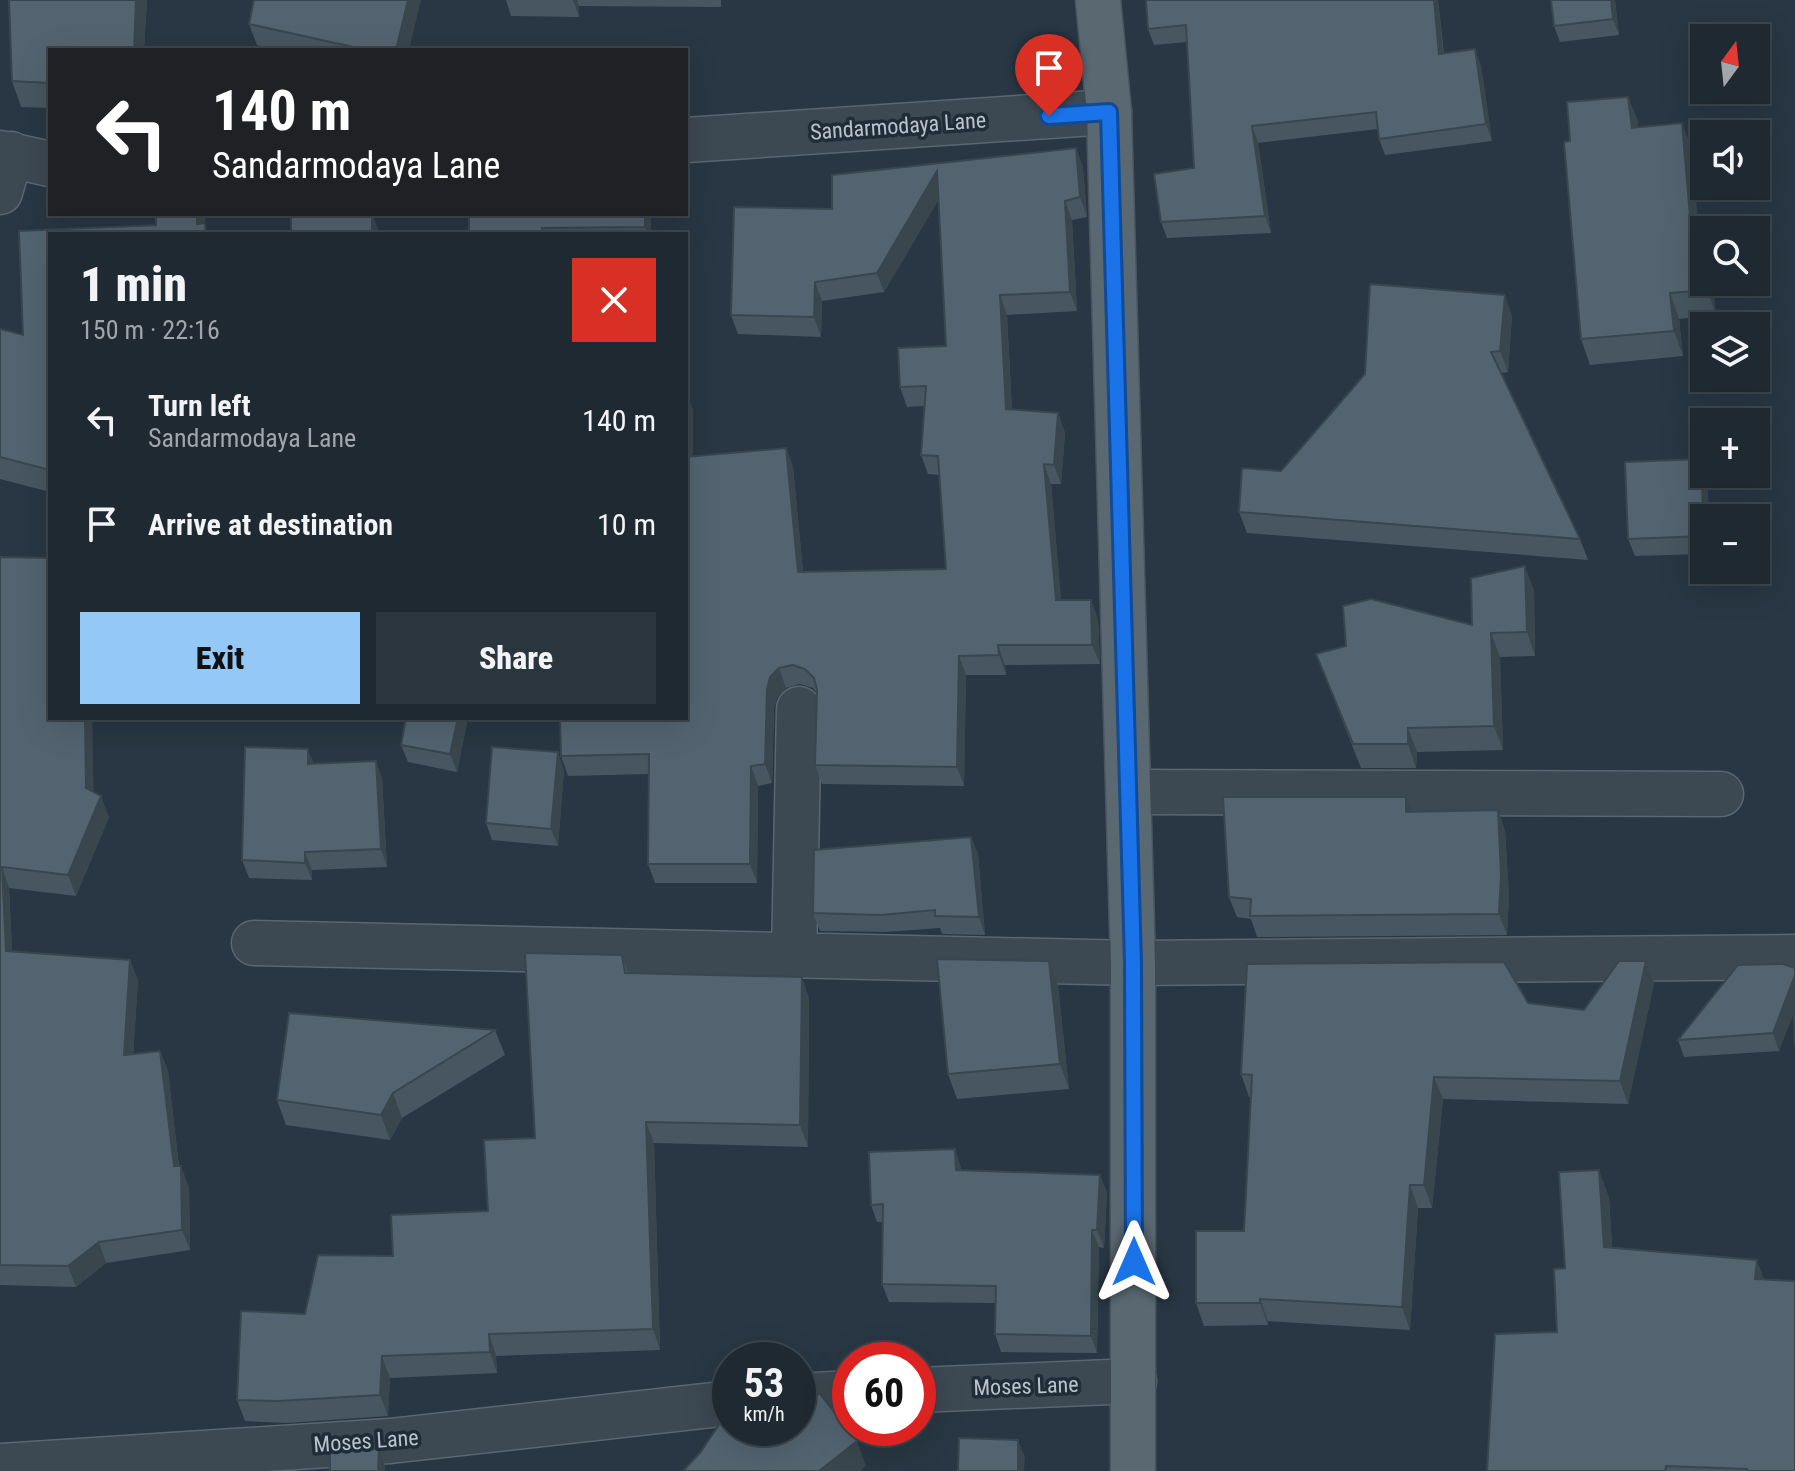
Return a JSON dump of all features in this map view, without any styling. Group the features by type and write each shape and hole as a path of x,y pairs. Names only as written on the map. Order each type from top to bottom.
{"main road":[{"path":"1098,0 1109,112 1129,792 1133,963 1133,1471"}],"street":[{"name":"Sandarmodaya Lane","path":"688,140 1109,112"},
{"path":"794,955 799,709"},
{"path":"1129,792 1721,794"},
{"path":"254,943 1133,963 1795,957"},
{"name":"Moses Lane","path":"936,1389 1134,1381"},
{"name":"Moses Lane","path":"0,1466 390,1441 712,1405"}],"building":[{"path":"9,0 136,0 134,48 48,48 48,83 12,81"},
{"path":"254,0 408,0 396,48 358,48 249,24"},
{"path":"1146,0 1434,0 1439,54 1475,49 1486,124 1379,139 1376,112 1252,126 1265,216 1161,222 1154,174 1194,168 1186,25 1148,29"},
{"path":"1551,0 1611,0 1613,19 1554,26"},
{"path":"1628,97 1632,128 1682,123 1690,216 1690,291 1670,293 1674,331 1581,339 1564,142 1570,141 1567,102"},
{"path":"1076,148 1080,197 1065,201 1070,292 1000,295 1006,409 1058,413 1054,465 1044,464 1056,600 1091,600 1092,645 998,645 999,655 959,656 957,767 815,765 817,690 814,678 805,669 793,665 779,668 770,677 767,689 765,764 751,766 750,864 648,864 649,754 561,756 560,720 688,720 688,457 786,448 798,572 946,569 938,456 921,455 926,386 900,387 898,348 946,346 937,171 877,273 815,282 814,317 731,315 734,207 832,209 832,175"},
{"path":"156,216 197,216 197,224 205,223 206,232 48,232 48,469 0,457 0,329 23,335 19,231 156,225"},
{"path":"291,216 372,216 372,232 291,232"},
{"path":"469,216 645,216 645,227 469,232"},
{"path":"1370,284 1505,295 1500,351 1491,352 1580,539 1239,512 1242,468 1281,471 1365,374"},
{"path":"1690,459 1690,488 1702,488 1703,504 1690,504 1690,537 1628,539 1625,462"},
{"path":"0,557 48,558 48,720 85,720 86,788 101,796 68,875 2,867 6,951 130,960 124,1055 160,1051 174,1166 181,1166 182,1230 99,1242 68,1266 0,1265"},
{"path":"1525,566 1527,632 1491,633 1494,726 1408,728 1408,744 1353,744 1316,654 1346,646 1343,606 1371,599 1472,625 1471,578"},
{"path":"406,720 458,720 450,754 401,745"},
{"path":"245,747 308,749 308,764 376,761 381,849 305,852 305,863 242,860"},
{"path":"492,747 558,752 551,829 486,823"},
{"path":"1223,797 1406,797 1406,812 1498,810 1499,914 1250,916 1251,899 1229,897"},
{"path":"971,837 979,917 935,916 935,910 880,915 813,913 814,850"},
{"path":"525,953 622,955 625,973 802,977 800,1125 646,1122 653,1329 489,1334 490,1352 382,1356 380,1395 278,1401 237,1400 241,1311 305,1314 318,1255 393,1256 391,1215 488,1211 484,1140 535,1138"},
{"path":"937,959 1049,961 1060,1064 948,1074"},
{"path":"1619,961 1646,961 1620,1081 1434,1077 1424,1185 1410,1185 1402,1307 1260,1299 1260,1303 1196,1303 1196,1231 1244,1231 1252,1075 1241,1074 1247,964 1504,962 1528,1003 1584,1010"},
{"path":"1783,964 1795,968 1795,975 1773,1033 1678,1040 1738,965"},
{"path":"1793,997 1795,997 1795,1046"},
{"path":"289,1013 495,1030 393,1093 381,1115 277,1100"},
{"path":"955,1149 956,1170 1100,1175 1097,1230 1092,1230 1091,1336 995,1334 996,1286 882,1284 883,1204 871,1205 869,1152"},
{"path":"1599,1170 1604,1247 1757,1260 1755,1279 1795,1281 1795,1471 1666,1466 1665,1471 1487,1471 1495,1334 1557,1332 1554,1269 1565,1268 1559,1172"},
{"path":"816,1394 820,1394 832,1409 832,1446 851,1446 819,1471 683,1471 712,1435 712,1446 816,1446"},
{"path":"959,1438 1018,1440 1018,1471 958,1471"},
{"path":"379,1449 378,1471 330,1471 330,1452"}],"route":[{"path":"1049,116 1109,112 1133,963 1134,1262"}]}
